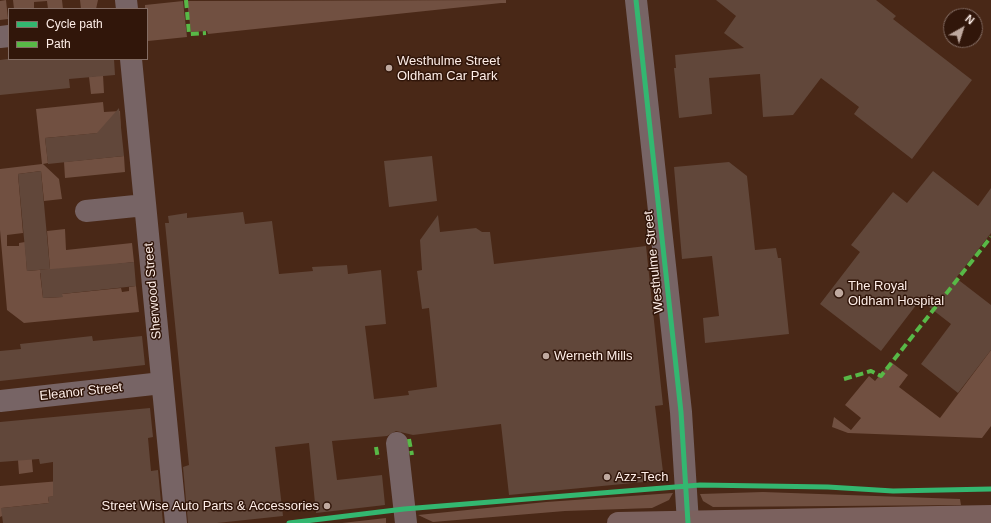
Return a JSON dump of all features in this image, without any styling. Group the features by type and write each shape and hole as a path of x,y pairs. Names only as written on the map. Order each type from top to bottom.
{"main road":[{"path":"618,523 991,516"}],"street":[{"name":"Westhulme Street","path":"636,0 681,412 688,522"},
{"name":"Sherwood Street","path":"132,60 176,523"},
{"path":"86,211 145,205"},
{"name":"Eleanor Street","path":"0,401 162,383"},
{"path":"397,443 406,523"}],"shaded area":[{"path":"6,0 8,19 0,20 0,1"},
{"path":"13,0 62,0 63,8 48,8 47,1 34,2 34,8 14,8"},
{"path":"80,0 98,0 96,8 81,8"},
{"path":"506,0 506,3 208,34 207,31 191,32 187,1"},
{"path":"183,1 187,37 148,41 148,8 145,8 145,5"},
{"path":"103,75 104,93 91,94 89,77"},
{"path":"103,102 104,112 120,111 121,131 45,138 48,163 43,164 59,179 62,199 44,201 41,171 18,174 23,233 7,235 7,246 19,246 19,243 25,242 27,271 50,269 47,231 65,229 66,250 132,243 134,262 40,273 43,298 62,297 62,294 121,288 122,292 129,291 129,287 136,286 139,312 24,323 7,310 0,230 0,169 42,164 36,109"},
{"path":"124,156 125,172 65,178 64,162"},
{"path":"991,350 991,426 982,438 848,433 832,427 834,417 851,430 861,418 845,405 869,376 875,381 891,362 908,375 899,387 940,418"},
{"path":"31,450 33,472 19,474 18,460"},
{"path":"60,481 61,496 48,497 49,503 2,508 2,516 0,517 0,486"},
{"path":"763,492 960,499 961,505 713,507 703,501 700,494"},
{"path":"673,493 669,500 652,508 565,511 433,522 418,515 546,502"},
{"path":"386,518 386,523 342,523"}],"building":[{"path":"716,0 876,0 896,16 893,19 972,80 912,159 854,114 859,107 821,78 793,115 763,117 760,74 709,78 712,114 679,118 674,68 676,68 675,55 744,48 724,33 736,16"},
{"path":"0,60 114,60 115,75 69,79 70,88 0,95"},
{"path":"119,108 124,156 48,164 45,138 97,133"},
{"path":"432,156 437,201 389,207 384,161"},
{"path":"729,162 747,176 755,250 776,248 778,258 781,258 789,334 705,343 703,318 719,316 712,256 682,259 674,167"},
{"path":"41,171 50,269 27,271 18,174"},
{"path":"933,171 978,206 991,188 991,233 956,278 991,305 991,350 958,393 921,364 951,324 920,300 881,351 820,304 860,252 851,245 893,192 907,203"},
{"name":"Werneth Mills","path":"243,212 245,224 272,221 279,274 313,271 312,267 347,265 348,274 381,270 386,324 365,326 374,399 409,395 408,391 437,387 429,308 422,309 417,271 422,270 420,240 438,215 440,232 476,228 482,232 490,232 494,264 646,246 663,405 655,406 664,480 509,495 501,424 413,435 396,431 387,436 332,441 337,480 382,475 385,505 316,513 309,443 275,447 283,516 217,523 188,523 183,467 189,465 165,223 169,223 168,216 187,213 187,218"},
{"path":"134,262 136,286 62,294 63,297 43,298 40,270"},
{"path":"92,336 93,341 142,336 145,365 0,381 0,351 21,349 20,344"},
{"path":"150,408 153,437 148,438 151,471 158,470 163,523 3,523 1,508 49,503 48,497 53,496 53,462 40,464 39,459 0,462 0,422"}],"marked path":[{"path":"186,0 189,34 206,33"},
{"path":"844,379 871,371 881,376 991,237"},
{"path":"409,439 412,455"},
{"path":"376,447 378,459"}],"cycle path":[{"path":"636,0 681,412 688,523"},
{"path":"289,523 404,509 700,485 828,487 893,491 991,489"}],"place":[{"name":"Westhulme Street Oldham Car Park","path":"389,68"},
{"name":"The Royal Oldham Hospital","path":"839,293"},
{"name":"Werneth Mills","path":"546,356"},
{"name":"Azz-Tech","path":"607,477"},
{"name":"Street Wise Auto Parts & Accessories","path":"327,506"}]}
